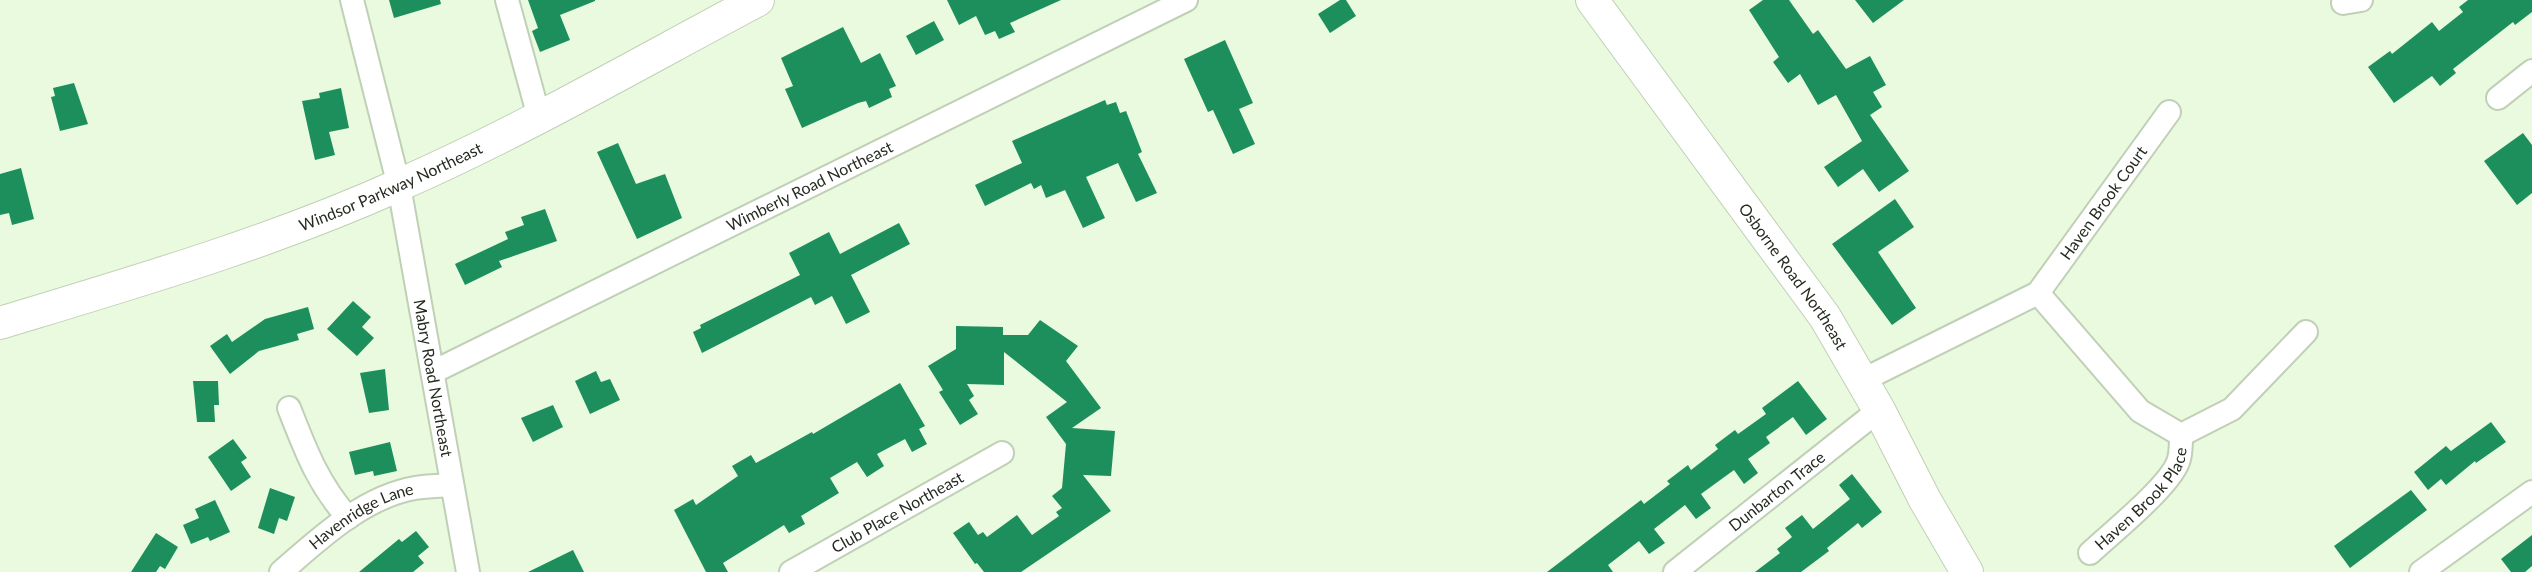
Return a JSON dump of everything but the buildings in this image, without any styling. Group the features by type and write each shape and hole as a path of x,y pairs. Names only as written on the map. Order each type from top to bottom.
{"street":[{"name":"Mabry Road Northeast","path":"352,0 399,186 468,572"},
{"path":"507,0 539,117"},
{"name":"Windsor Parkway Northeast","path":"0,323 202,262 399,186 539,117 758,0"},
{"name":"Wimberly Road Northeast","path":"433,372 1186,0"},
{"name":"Osborne Road Northeast","path":"1592,0 1825,317 1880,410 1925,500 1967,572"},
{"path":"2498,98 2532,70"},
{"name":"Haven Brook Court","path":"2038,293 2169,112"},
{"path":"1861,381 2038,293 2140,411 2181,435 2232,409 2306,332"},
{"path":"289,408 326,493 348,518"},
{"name":"Dunbarton Trace","path":"1675,572 1880,410"},
{"name":"Haven Brook Place","path":"2090,553 2141,507 2166,478 2179,460 2181,435"},
{"name":"Club Place Northeast","path":"791,572 1002,453"},
{"name":"Havenridge Lane","path":"281,572 348,518 383,498 414,488 452,485"},
{"path":"2421,572 2532,492"}]}
